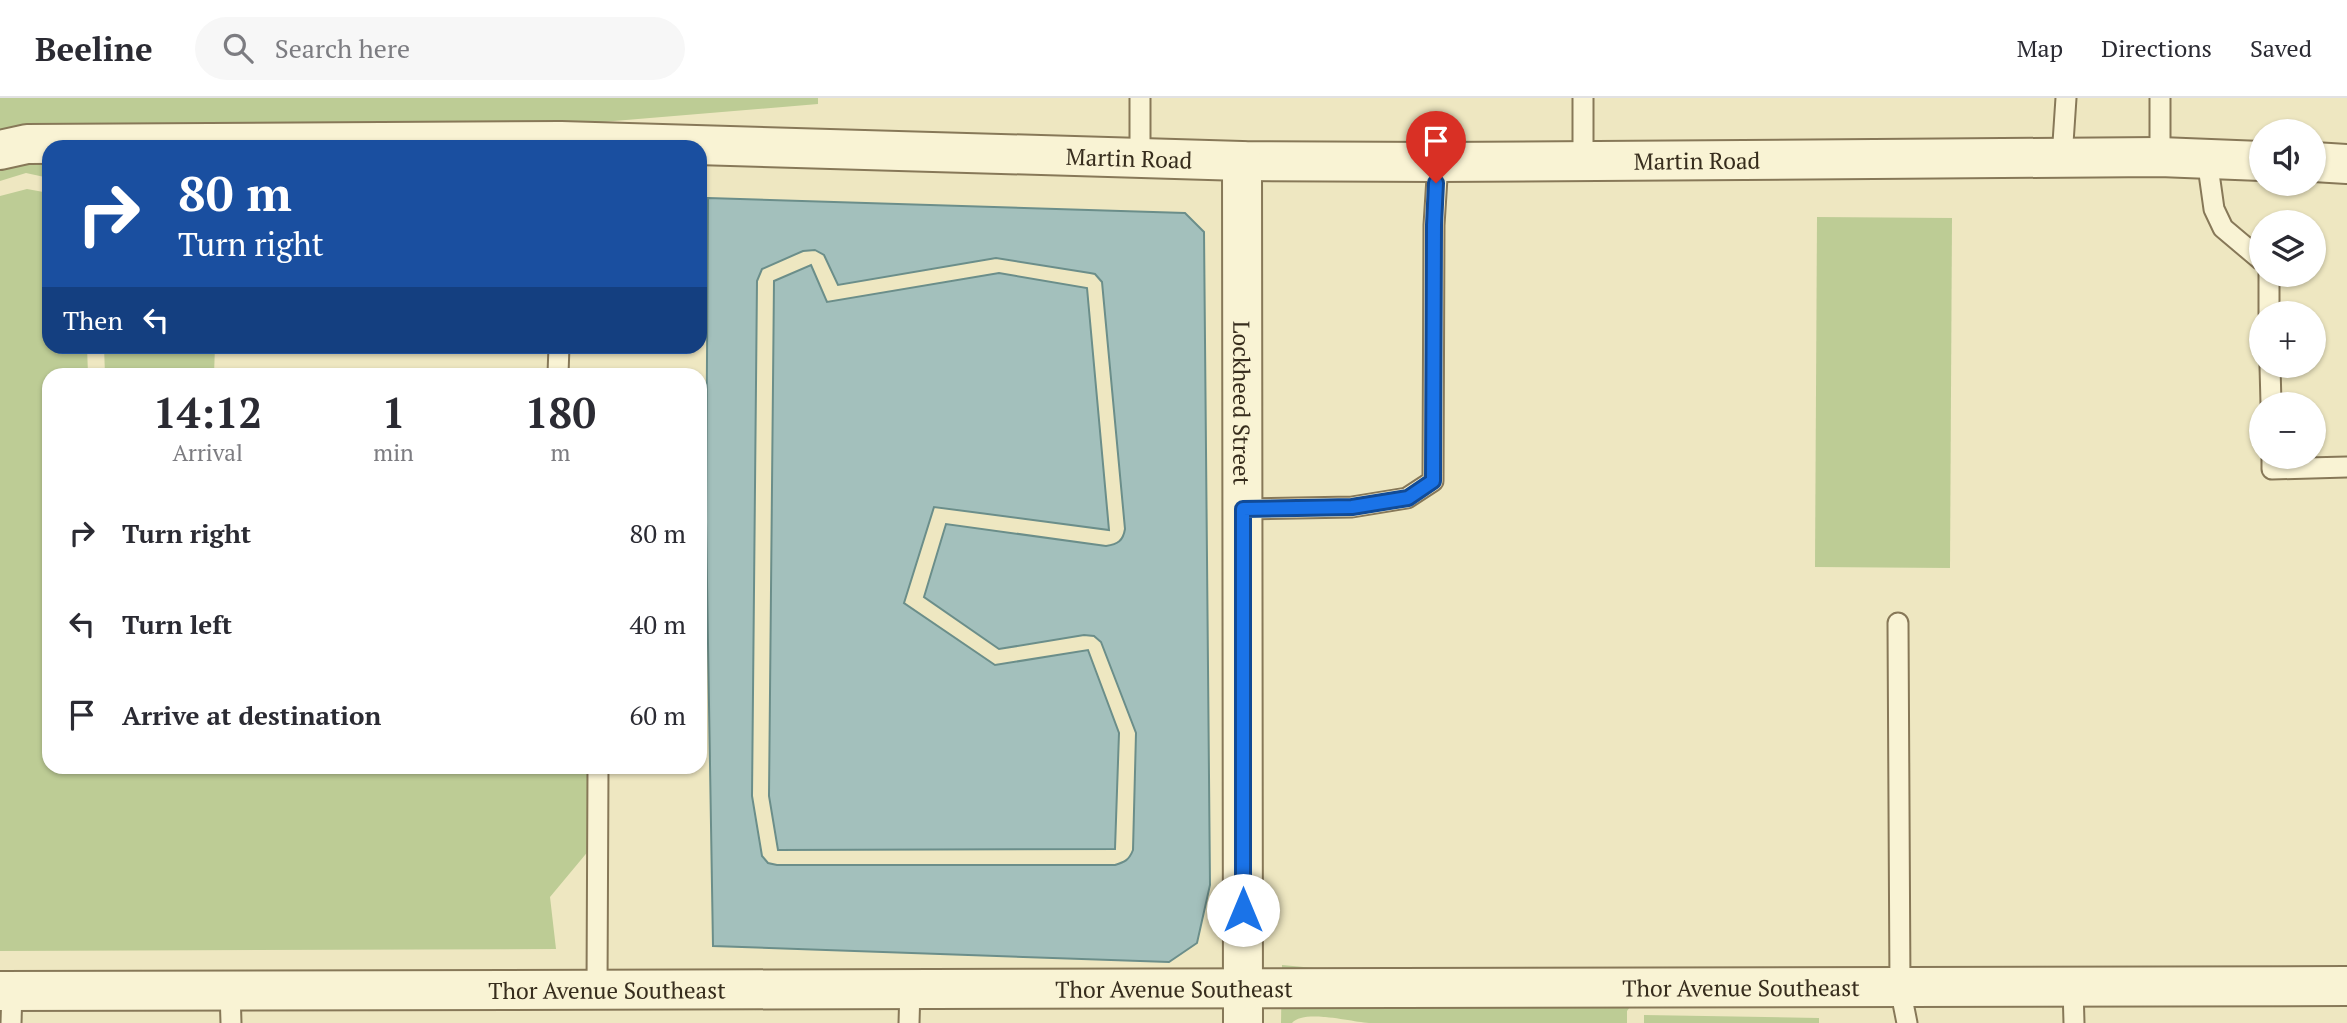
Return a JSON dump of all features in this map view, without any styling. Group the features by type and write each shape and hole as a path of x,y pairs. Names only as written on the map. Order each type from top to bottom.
{"street":[{"name":"Martin Road","path":"0,150 27,144 42,144"},
{"name":"Martin Road","path":"707,147 1242,161 2160,157 2249,161"},
{"name":"Lockheed Street","path":"1242,161 1243,1007"},
{"path":"2326,163 2347,164"},
{"name":"Thor Avenue Southeast","path":"8,1002 230,1007 597,989 909,1006 2074,1005 2347,986"}],"lane":[{"path":"1140,98 1140,157"},
{"path":"1583,98 1583,160"},
{"path":"2062,158 2066,98"},
{"path":"2160,98 2160,157"},
{"path":"2207,159 2214,209 2223,228 2249,250"},
{"path":"1243,509 1352,507 1408,498 1433,481 1434,225 1437,162"},
{"path":"2326,468 2347,467"},
{"path":"1898,623 1903,1006"},
{"path":"597,989 598,774"}],"green space":[{"path":"0,98 818,98 818,104 518,129 231,140 42,140 42,176 26,173 0,181"},
{"path":"27,189 42,192 42,354 87,354 88,368 42,368 42,774 601,774 590,849 550,897 556,949 0,951 0,196"},
{"path":"1817,217 1952,218 1950,568 1815,567"},
{"path":"104,354 215,354 214,368 105,368"},
{"path":"1282,965 1657,1000 1633,1003 1627,1011 1627,1023 1369,1023 1307,1017 1292,1023 1281,1023"},
{"path":"1644,1015 1819,1018 1819,1023 1644,1023"}],"water":[{"path":"708,198 1185,213 1204,232 1210,885 1197,943 1169,962 713,946 707,583","holes":["815,250 824,255 838,285 996,258 1095,274 1102,282 1125,529 1123,536 1117,543 1106,546 946,524 924,597 999,649 1084,635 1094,636 1101,642 1136,733 1133,850 1124,862 1115,865 777,865 768,863 762,856 752,796 757,281 762,269 803,251"]},
{"path":"811,265 827,302 999,273 1087,288 1109,530 934,507 904,603 995,665 1088,650 1119,733 1115,849 778,850 769,796 774,281"}],"route":[{"path":"1243,910 1243,509 1352,507 1408,498 1433,481 1436,183"}]}
